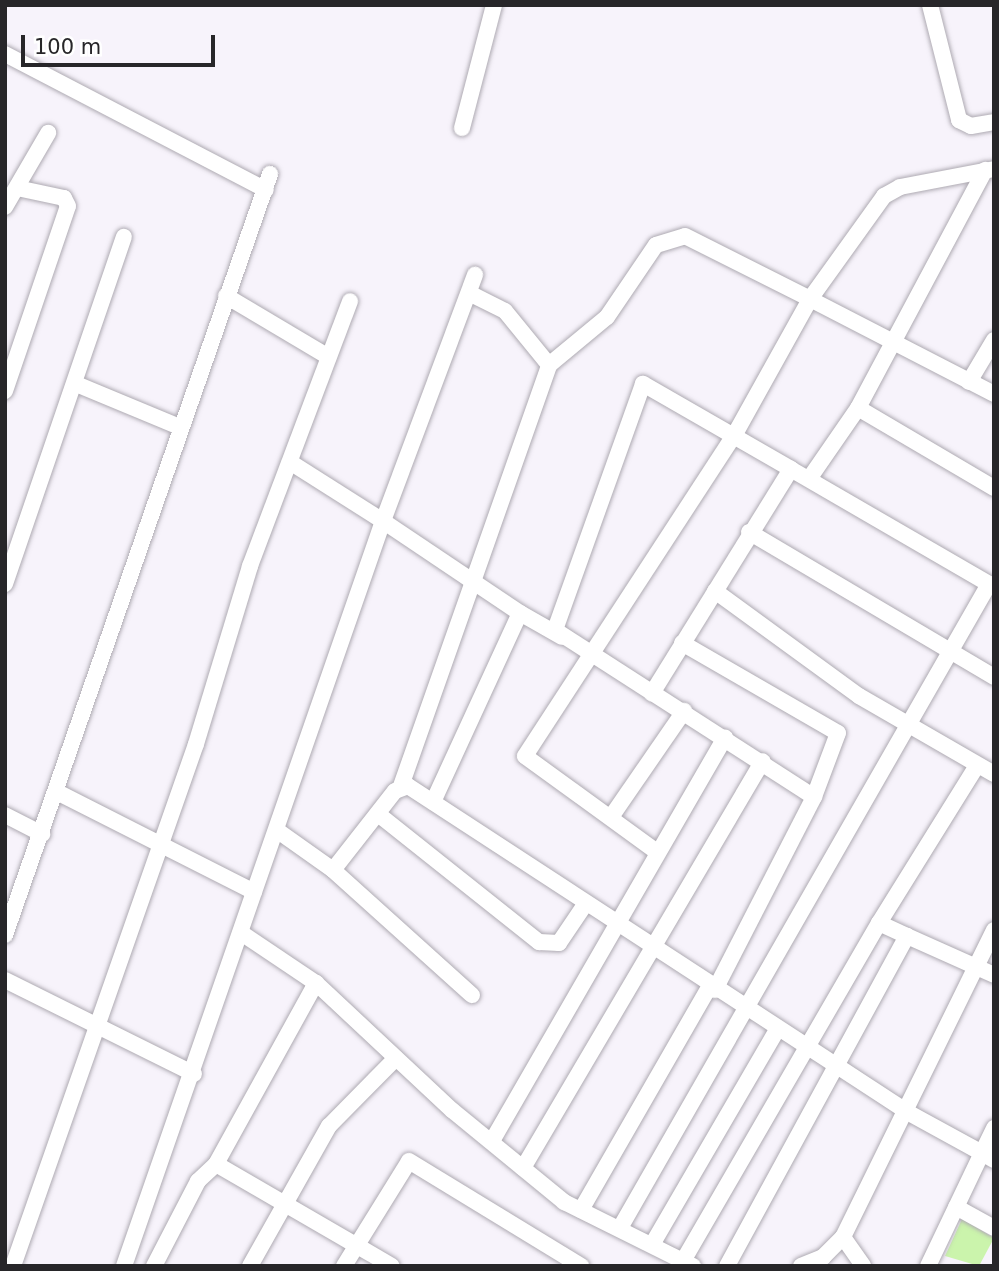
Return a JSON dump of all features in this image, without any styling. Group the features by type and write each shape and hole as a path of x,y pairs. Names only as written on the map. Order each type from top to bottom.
{"street":[{"path":"462,128 494,5"},
{"path":"930,5 959,120 971,126 994,122"},
{"path":"5,54 266,190"},
{"path":"5,391 68,206 64,198 10,197 48,133"},
{"path":"657,852 525,756 735,434 810,299 884,196 900,187 989,169"},
{"path":"809,479 897,345 989,169"},
{"path":"5,935 43,834 180,427 270,174"},
{"path":"333,870 401,786 549,365 584,341 656,245 673,234 810,299 994,394"},
{"path":"5,584 76,384 124,237"},
{"path":"124,1266 243,934 254,892 278,831 383,521 475,275"},
{"path":"468,293 505,312 549,365"},
{"path":"226,296 327,356"},
{"path":"13,1266 327,356 350,301"},
{"path":"970,382 994,340"},
{"path":"76,384 180,427"},
{"path":"620,1228 992,582 643,384 555,631 763,761 814,797"},
{"path":"858,408 994,488"},
{"path":"290,462 520,613 590,653"},
{"path":"652,693 749,532 791,469"},
{"path":"749,532 949,654 994,677"},
{"path":"715,591 907,726 994,774"},
{"path":"433,802 520,613"},
{"path":"581,1210 712,988 814,797 838,733 682,643"},
{"path":"611,817 684,711"},
{"path":"492,1141 725,738"},
{"path":"523,1168 650,948 763,761"},
{"path":"243,934 316,983 523,1168 581,1210 653,1243 688,1263 879,923 976,766"},
{"path":"401,786 433,802 617,928 836,1068 909,1113 988,1156"},
{"path":"57,792 254,892"},
{"path":"378,814 539,942 559,943 584,906"},
{"path":"5,815 43,834"},
{"path":"278,831 333,870 472,995"},
{"path":"879,923 986,972"},
{"path":"801,1266 823,1257 843,1237 986,972 994,930"},
{"path":"727,1266 907,936"},
{"path":"5,980 194,1074"},
{"path":"154,1266 198,1181 216,1164 316,983"},
{"path":"653,1243 777,1030"},
{"path":"250,1266 329,1126 397,1058"},
{"path":"928,1266 956,1207 988,1156 994,1128"},
{"path":"344,1266 410,1161 581,1266"},
{"path":"216,1164 392,1266"},
{"path":"956,1207 994,1228"},
{"path":"843,1237 863,1266"}],"green space":[{"path":"962,1219 994,1238 979,1266 945,1256"}]}
